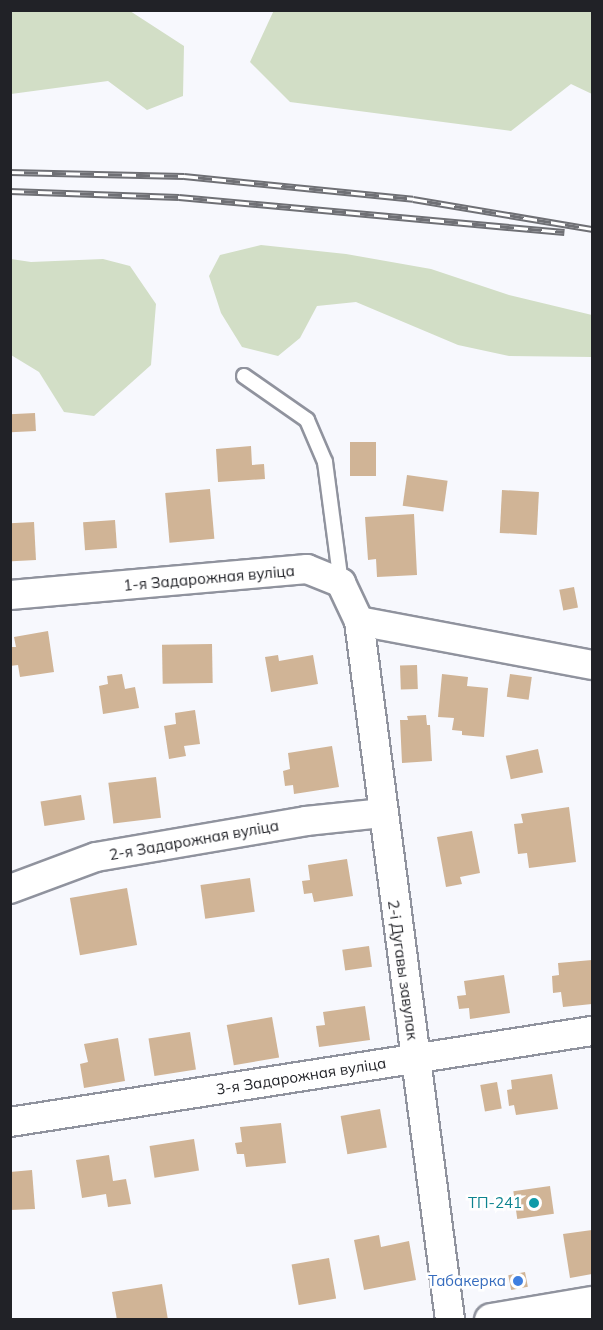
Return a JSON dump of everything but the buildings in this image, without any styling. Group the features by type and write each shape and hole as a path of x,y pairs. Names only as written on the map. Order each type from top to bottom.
{"main road":[{"path":"491,1320 592,1302"}],"street":[{"name":"1-я Задарожная вуліца","path":"10,595 307,569 341,583"},
{"path":"341,583 359,621 592,665"},
{"name":"2-і Дугавы завулак","path":"359,621 382,813 450,1320"},
{"name":"2-я Задарожная вуліца","path":"10,889 96,857 306,821 382,813"},
{"name":"3-я Задарожная вуліца","path":"10,1122 592,1031"}],"lane":[{"path":"244,376 307,420 325,462 341,583"}],"green space":[{"path":"274,10 592,11 592,94 571,84 511,131 290,102 250,62"},
{"path":"10,11 130,11 184,46 183,96 147,110 108,81 11,94"},
{"path":"261,245 346,254 431,269 509,295 592,315 592,357 509,356 458,345 356,302 317,306 300,338 278,356 242,347 221,313 209,276 220,255"},
{"path":"11,259 31,262 103,259 130,266 156,304 151,365 94,416 64,412 39,372 11,355"}],"railway":[{"path":"10,172 184,176 413,199 592,229"},
{"path":"10,191 179,197 564,232"}],"place":[{"name":"ТП-241","path":"534,1203"},
{"name":"Табакерка","path":"518,1281"}]}
